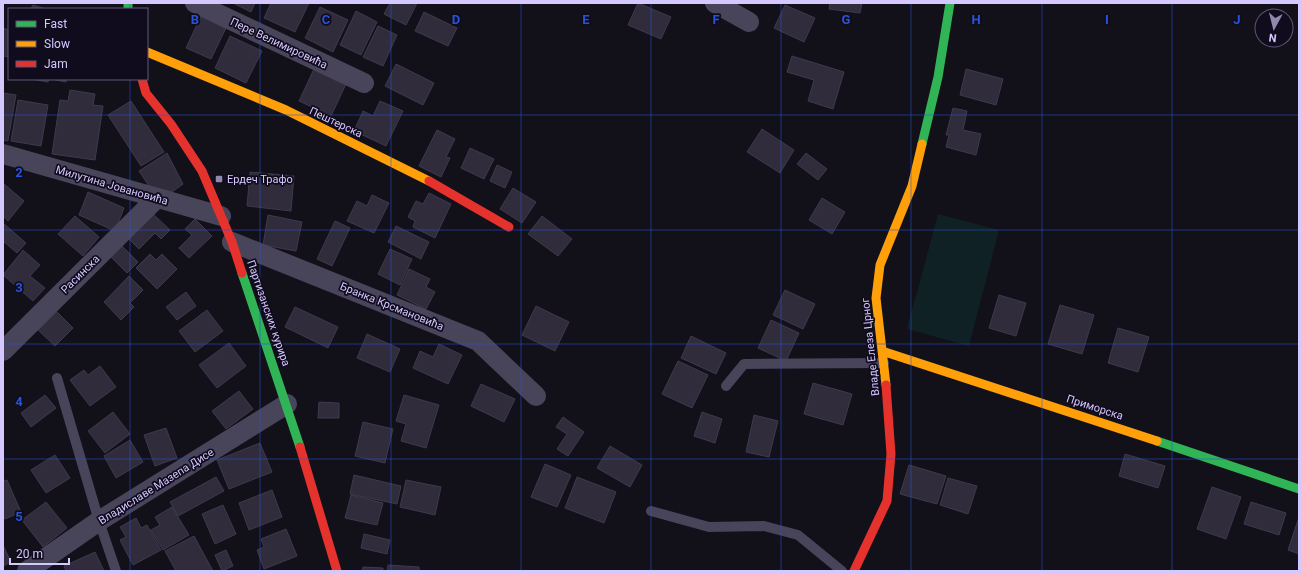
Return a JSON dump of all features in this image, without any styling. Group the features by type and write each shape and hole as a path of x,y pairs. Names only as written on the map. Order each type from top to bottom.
{"street":[{"name":"Пере Велимировића","path":"194,3 364,82"},
{"path":"715,3 750,22"},
{"name":"Владе Елеза Црног","path":"854,571 887,501 891,454 884,363 876,298 880,265 912,186 938,77 950,3"},
{"name":"Пештерска","path":"148,52 257,98 363,148 449,191 509,227"},
{"name":"Партизанских курира","path":"142,80 146,93 171,124 202,171 232,242 287,404 337,571"},
{"name":"Милутина Јовановића","path":"4,157 221,216"},
{"name":"Расинска","path":"3,351 157,198"},
{"name":"Бранка Крсмановића","path":"232,242 478,341 536,396"},
{"name":"Приморска","path":"882,351 1111,425 1299,489"},
{"name":"Владиславе Мазепа Дисе","path":"27,571 99,521 287,404"}],"lane":[{"path":"726,386 744,364 884,363"},
{"path":"58,378 99,521 116,571"},
{"path":"651,511 709,527 764,526 798,535 842,571"}],"shaded area":[{"path":"938,214 999,230 969,346 907,329"}],"building":[{"path":"233,3 255,3 251,12"},
{"path":"271,3 309,3 295,32 264,18"},
{"path":"390,3 417,3 406,25 384,14"},
{"path":"638,3 671,17 661,39 628,25"},
{"path":"830,3 862,3 860,13 829,9"},
{"path":"33,5 43,8 32,8"},
{"path":"785,5 815,18 804,42 774,28"},
{"path":"320,7 348,20 333,52 305,38"},
{"path":"356,11 377,22 361,55 340,45"},
{"path":"424,12 457,28 448,46 415,31"},
{"path":"201,16 226,28 211,59 186,48"},
{"path":"378,26 397,35 383,66 363,57"},
{"path":"3,28 8,30 8,57 3,56"},
{"path":"230,36 262,51 246,83 215,68"},
{"path":"792,56 844,72 833,109 808,101 814,80 787,72"},
{"path":"396,64 434,83 423,105 385,86"},
{"path":"314,69 346,84 331,116 299,101"},
{"path":"966,69 1003,79 996,105 960,95"},
{"path":"37,80 49,80 48,82"},
{"path":"70,90 95,94 93,105 103,106 95,160 52,154 60,100 68,101"},
{"path":"3,93 16,95 8,141 3,140"},
{"path":"18,100 48,105 41,146 11,141"},
{"path":"131,101 164,152 141,166 108,115"},
{"path":"380,101 403,111 386,146 354,131 363,111 373,116"},
{"path":"953,108 967,111 963,130 981,134 976,155 946,147 949,135 946,135"},
{"path":"762,129 794,150 780,173 747,152"},
{"path":"437,130 455,139 446,157 450,158 441,177 419,166"},
{"path":"470,148 494,159 484,179 461,168"},
{"path":"167,153 183,184 172,192 149,186 139,171"},
{"path":"806,153 827,169 818,180 797,164"},
{"path":"497,165 512,172 505,188 490,181"},
{"path":"250,172 294,176 291,211 247,206"},
{"path":"4,184 24,201 8,221 3,216"},
{"path":"513,188 536,202 522,223 500,209"},
{"path":"88,192 124,208 115,231 79,215"},
{"path":"429,193 451,204 435,238 413,227 415,221 408,217 416,201 423,204"},
{"path":"372,195 389,203 374,233 347,221 357,201 367,206"},
{"path":"822,198 845,212 832,234 809,220"},
{"path":"151,212 170,230 161,239 155,233 139,249 127,237"},
{"path":"268,215 302,222 296,251 263,245"},
{"path":"75,216 99,237 83,256 58,234"},
{"path":"542,216 572,239 558,256 528,234"},
{"path":"195,219 212,236 189,258 179,248 192,235 185,229"},
{"path":"335,221 350,228 332,266 317,259"},
{"path":"3,223 26,243 17,253 3,241"},
{"path":"396,226 429,242 421,259 388,242"},
{"path":"120,244 138,262 127,273 109,255"},
{"path":"390,249 412,259 400,285 378,274"},
{"path":"23,250 40,265 30,276 45,288 33,301 3,275"},
{"path":"150,254 156,260 162,254 177,269 157,289 136,268"},
{"path":"409,269 430,279 426,287 435,292 426,309 397,295"},
{"path":"129,276 143,290 130,303 134,307 121,320 104,302"},
{"path":"785,290 815,304 803,329 773,315"},
{"path":"186,292 196,306 177,320 166,307"},
{"path":"999,295 1026,303 1016,336 989,328"},
{"path":"1060,305 1094,315 1082,354 1048,344"},
{"path":"536,306 569,322 555,351 522,335"},
{"path":"295,307 338,327 328,348 285,327"},
{"path":"207,310 223,331 195,352 179,331"},
{"path":"56,311 73,328 55,346 38,330"},
{"path":"771,320 799,333 786,361 758,348"},
{"path":"1118,328 1149,337 1138,372 1108,363"},
{"path":"367,334 400,349 390,372 357,358"},
{"path":"691,336 726,353 716,374 681,358"},
{"path":"229,343 246,366 217,388 199,365"},
{"path":"439,344 462,355 448,384 413,368 420,351 433,357"},
{"path":"678,361 708,375 692,408 662,394"},
{"path":"100,366 116,387 90,406 70,380 84,370 88,375"},
{"path":"813,383 852,394 843,425 804,414"},
{"path":"481,384 515,399 504,422 471,406"},
{"path":"239,391 253,409 226,429 212,411"},
{"path":"45,395 56,408 31,427 21,413"},
{"path":"404,395 439,405 426,448 401,441 406,424 396,421"},
{"path":"319,402 339,403 339,418 318,418"},
{"path":"113,412 130,434 105,453 88,431"},
{"path":"702,412 722,419 715,443 694,436"},
{"path":"754,415 778,421 769,457 746,452"},
{"path":"563,417 584,432 568,456 557,449 567,434 556,427"},
{"path":"363,422 393,429 385,463 355,456"},
{"path":"166,428 177,458 155,466 144,435"},
{"path":"130,440 143,462 116,478 104,456"},
{"path":"260,443 272,472 229,489 217,460"},
{"path":"610,446 642,465 630,487 597,468"},
{"path":"1125,454 1165,466 1158,488 1119,476"},
{"path":"55,455 70,478 46,493 31,470"},
{"path":"545,464 571,475 557,507 531,497"},
{"path":"909,465 946,476 937,504 900,494"},
{"path":"354,475 401,486 397,504 350,494"},
{"path":"216,477 224,491 178,516 170,502"},
{"path":"577,477 616,492 604,523 565,508"},
{"path":"948,478 977,486 968,514 940,505"},
{"path":"7,480 21,512 5,519 3,515 3,481"},
{"path":"406,480 441,487 435,515 400,507"},
{"path":"1212,487 1241,497 1226,539 1197,529"},
{"path":"272,490 282,517 249,530 239,503"},
{"path":"351,495 383,503 377,525 345,518"},
{"path":"46,502 67,528 43,547 22,520"},
{"path":"1251,502 1286,513 1279,535 1244,524"},
{"path":"223,505 236,534 215,544 202,514"},
{"path":"172,507 189,535 163,550 151,530 160,525 155,517"},
{"path":"1299,517 1299,554 1288,550"},
{"path":"136,518 141,528 147,525 161,550 133,565 120,540 126,537 120,527"},
{"path":"286,529 297,556 264,569 257,550 264,547 261,539"},
{"path":"364,534 390,540 387,554 361,548"},
{"path":"194,536 213,571 176,571 165,551"},
{"path":"3,545 11,562 3,566"},
{"path":"226,550 233,566 222,571 215,555"},
{"path":"95,552 104,571 66,571 64,566"},
{"path":"388,565 419,567 419,571 387,571"},
{"path":"363,567 383,568 383,571 362,571"}],"traffic: fast":[{"path":"128,3 128,8"},
{"path":"922,144 938,77 950,3"},
{"path":"242,273 300,447"},
{"path":"1157,441 1299,489"}],"traffic: slow":[{"path":"148,52 286,110 429,181"},
{"path":"886,385 876,298 880,265 912,186 922,144"},
{"path":"882,351 1157,441"}],"traffic: jam":[{"path":"142,80 146,93 171,124 202,171 232,242 242,273"},
{"path":"429,181 509,227"},
{"path":"854,571 887,501 891,454 886,385"},
{"path":"300,447 337,571"}],"place":[{"name":"Ердеч Трафо","path":"219,179"}]}
